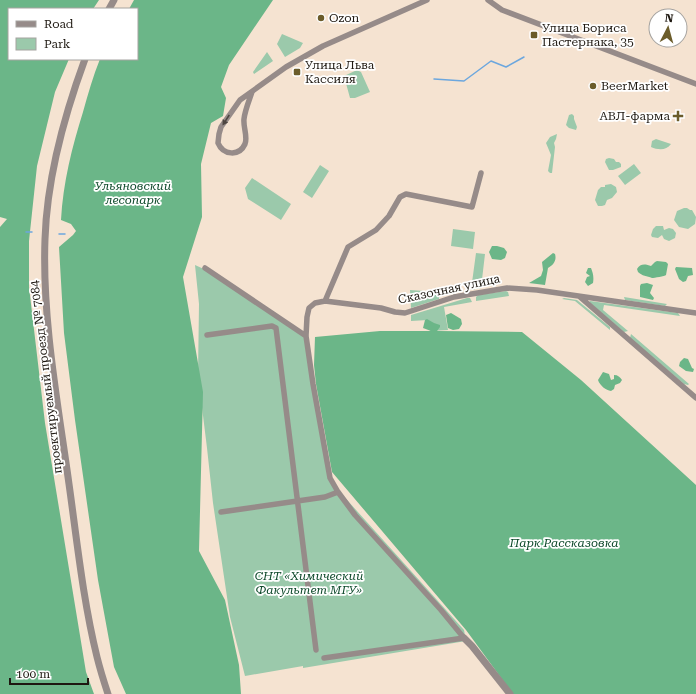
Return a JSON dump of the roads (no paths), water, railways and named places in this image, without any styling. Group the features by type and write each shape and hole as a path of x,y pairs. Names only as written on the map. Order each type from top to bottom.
{"street":[{"path":"252,92 244,118 246,136 244,145 238,152 229,153 223,150 218,143 219,134 221,127 240,100 286,67 311,52 427,0"},
{"path":"488,0 502,10 696,84"},
{"name":"проектируемый проезд № 7084","path":"85,60 69,106 53,172 48,203 45,238 45,275 47,309 56,388 88,610 97,658 108,694"},
{"path":"481,173 472,206 406,194 400,198 389,216 376,230 348,247 325,301 315,303 309,308 306,336 330,478 338,492 355,515 437,605 510,694"},
{"path":"206,268 306,336"},
{"name":"Сказочная улица","path":"325,301 381,308 405,313 454,297 501,288 536,290 696,314"},
{"path":"580,297 696,398"},
{"path":"207,335 272,326 276,328 296,501 316,650"},
{"path":"221,512 325,497 338,492"},
{"path":"324,658 464,638"}],"waterway":[{"path":"434,79 464,81 491,61 506,67 524,57"},
{"path":"26,232 32,232"},
{"path":"59,234 65,234"}],"place":[{"name":"Ozon","path":"321,18"},
{"name":"Улица Бориса Пастернака, 35","path":"534,35"},
{"name":"Улица Льва Кассиля","path":"297,72"},
{"name":"BeerMarket","path":"593,86"},
{"name":"АВЛ-фарма","path":"678,116"}],"park label":[{"name":"Ульяновский лесопарк","path":"133,193"},
{"name":"Парк Рассказовка","path":"564,543"},
{"name":"СНТ «Химический Факультет МГУ»","path":"309,583"}]}
